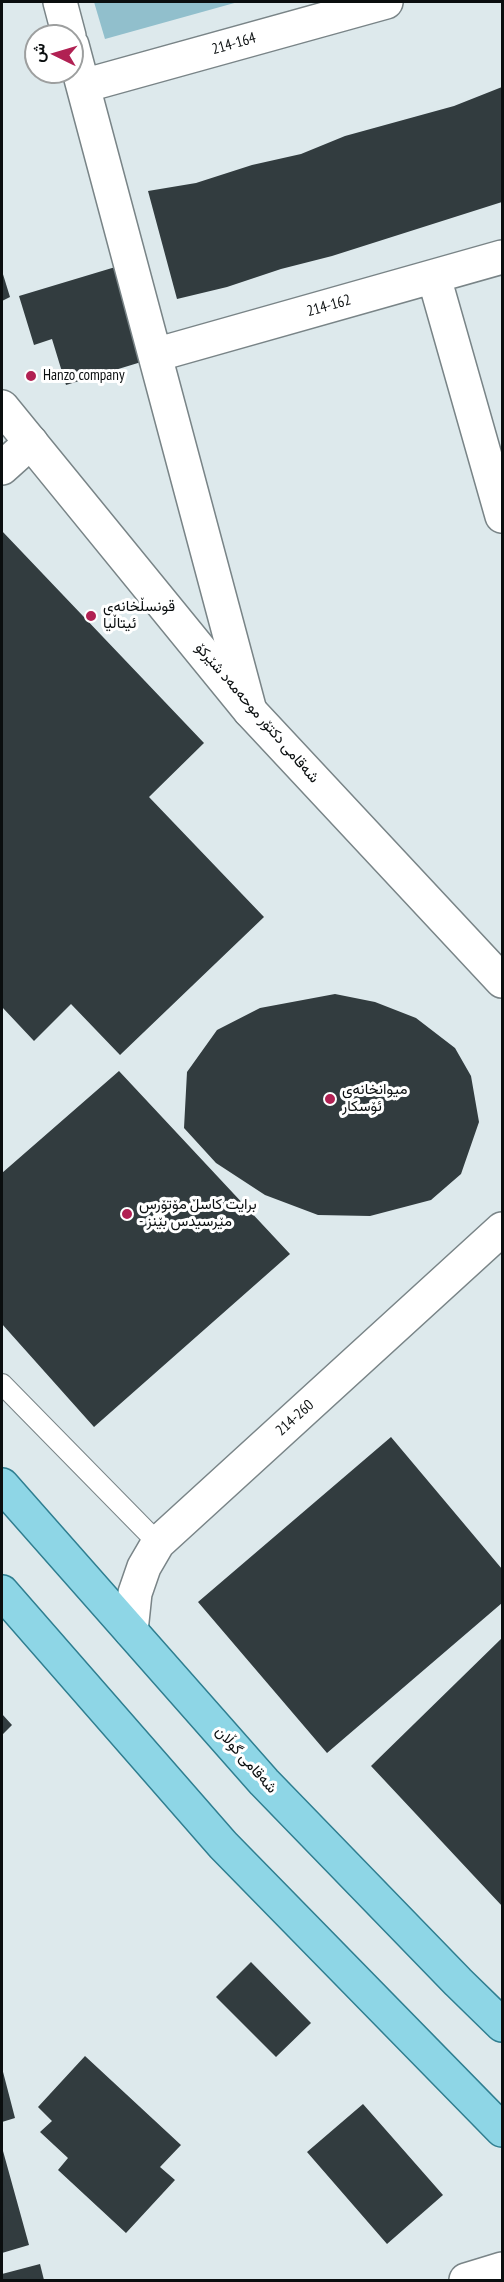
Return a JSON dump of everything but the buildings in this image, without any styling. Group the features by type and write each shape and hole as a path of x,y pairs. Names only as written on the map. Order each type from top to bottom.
{"main road":[{"name":"شەقامی گوڵان","path":"2,1485 264,1782 502,2025"},
{"path":"2,1592 223,1845 502,2130"}],"street":[{"path":"60,2 66,24"},
{"name":"214-164","path":"83,86 348,7 386,2"},
{"path":"83,86 250,711"},
{"name":"214-162","path":"155,355 502,257"},
{"path":"434,277 502,516"},
{"name":"شەقامی دکتۆر موحەمەد شێرکۆ","path":"2,407 250,711 502,981"},
{"path":"2,468 31,442"},
{"name":"214-260","path":"131,1631 135,1593 144,1567 158,1543 502,1229"},
{"path":"466,2280 502,2269"}],"lane":[{"path":"2,1384 158,1543"}],"shaded area":[{"path":"94,2 238,2 105,39"}],"place":[{"name":"Hanzo company","path":"31,376"},
{"name":"قونسڵخانەی ئیتاڵیا","path":"91,616"},
{"name":"میوانخانەی ئۆسکار","path":"330,1099"},
{"name":"برایت کاسڵ مۆتۆرس - مێرسیدس بێنز","path":"127,1214"}]}
